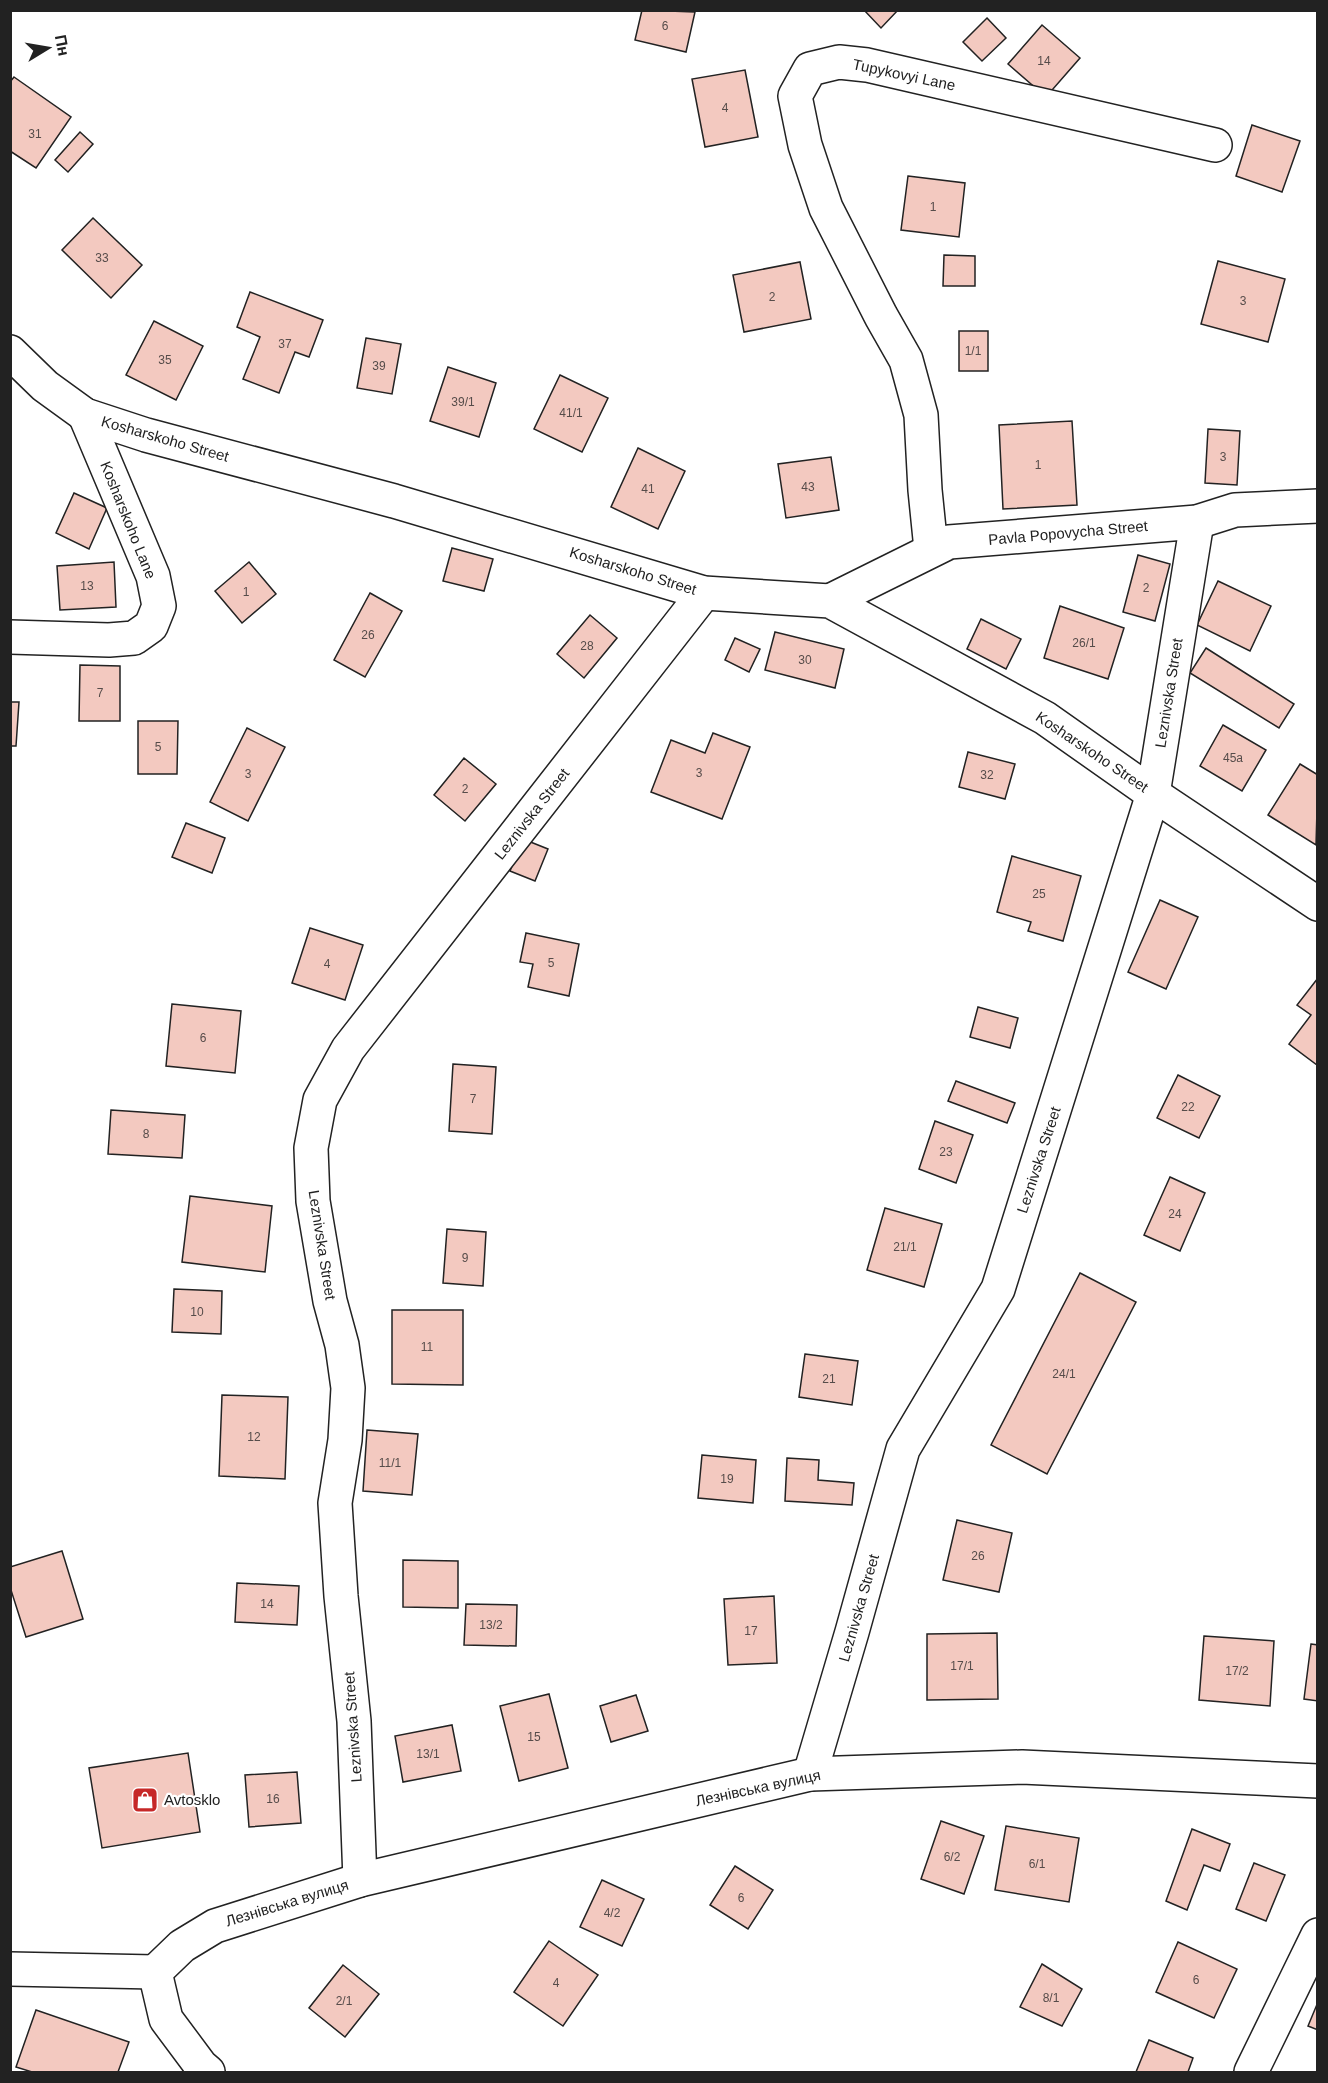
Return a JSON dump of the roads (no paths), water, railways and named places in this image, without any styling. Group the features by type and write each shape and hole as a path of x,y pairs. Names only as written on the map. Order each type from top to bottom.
{"street":[{"name":"Tupykovyi Lane","path":"931,549 921,415 906,360 826,208 805,145 795,96 810,69 839,62 867,65 1215,145"},
{"name":"Kosharskoho Street","path":"10,352 45,386 85,415 146,435 394,501 704,593 830,601 1045,718 1317,904"},
{"name":"Kosharskoho Lane","path":"10,638 109,640 134,638 151,626 159,606 153,576 85,415"},
{"name":"Pavla Popovycha Street","path":"830,601 949,542 1197,522 1235,510 1317,506"},
{"name":"Leznivska Street","path":"810,1774 856,1621 903,1449 998,1289 1153,794 1197,522"},
{"name":"Leznivska Street","path":"360,1880 354,1721 341,1596 335,1503 345,1440 348,1388 342,1345 330,1301 313,1201 311,1148 320,1100 348,1049 704,593"},
{"name":"Лезнівська вулиця","path":"155,1971 182,1946 215,1926 360,1880 810,1774 1022,1767 1317,1781"},
{"path":"1251,2073 1317,1935"},
{"path":"10,1969 155,1971 166,2019 208,2073"}],"place":[{"name":"Avtosklo","path":"145,1800"}]}
